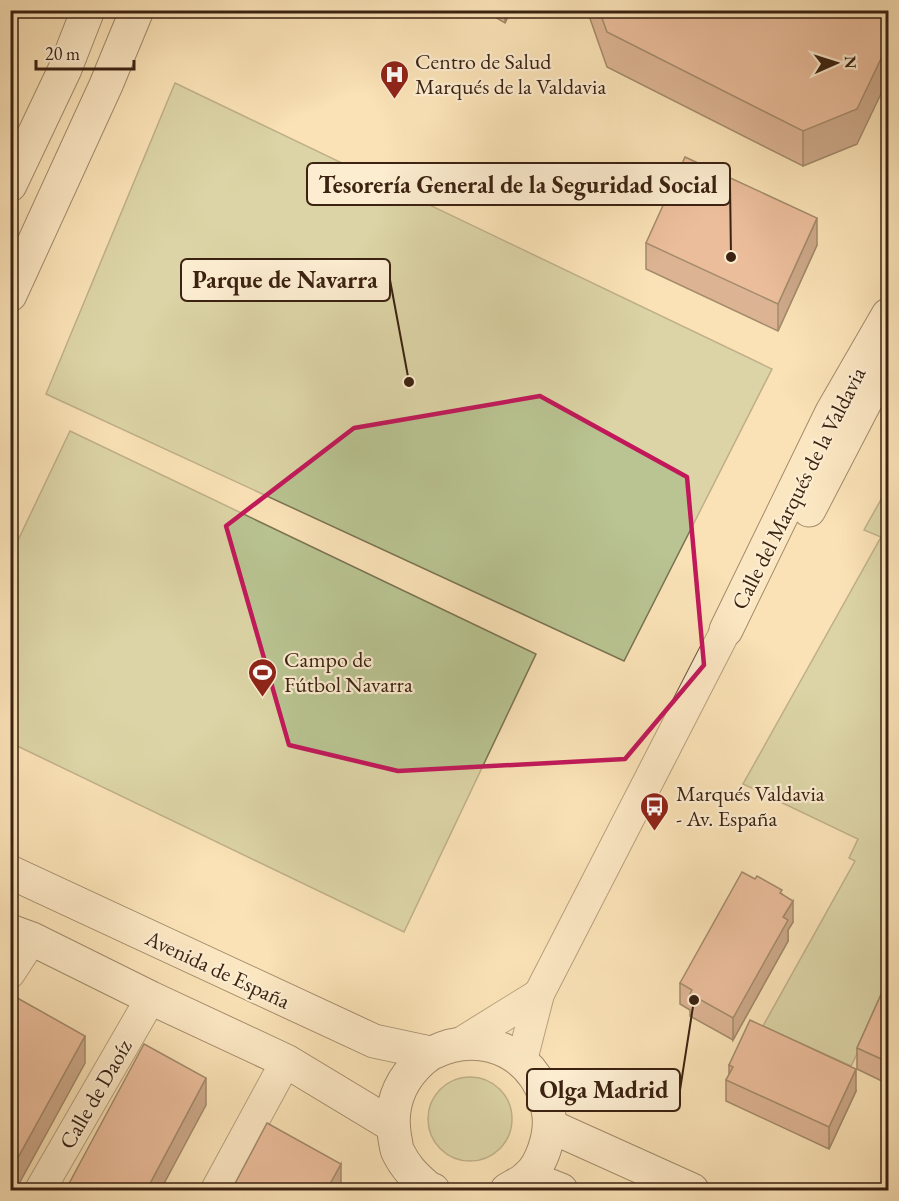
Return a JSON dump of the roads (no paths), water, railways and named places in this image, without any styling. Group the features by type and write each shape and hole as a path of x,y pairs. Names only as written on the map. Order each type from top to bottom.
{"main road":[{"path":"10,185 65,69 88,10"},
{"path":"10,295 106,85 137,10"},
{"name":"Calle del Marqués de la Valdavia","path":"726,630 832,412 888,315"},
{"name":"Calle del Marqués de la Valdavia","path":"726,630 802,522 888,358"},
{"name":"Avenida de España","path":"10,872 374,1041 445,1048 482,1043 499,1048 522,1060"},
{"path":"21,935 286,1061 392,1125"},
{"path":"431,1190 410,1173 397,1150 392,1125 396,1096 410,1072 445,1048"},
{"path":"518,1184 544,1153 550,1126 548,1101 538,1079 522,1060"},
{"path":"550,1126 692,1191"},
{"path":"518,1184 561,1191"}],"street":[{"name":"Calle del Marqués de la Valdavia","path":"522,1060 539,994 726,630"},
{"path":"10,973 21,935"},
{"path":"445,1048 539,994"},
{"name":"Calle de Daoíz","path":"40,1191 151,998"},
{"path":"216,1191 286,1061"}],"place":[{"name":"Centro de Salud Marqués de la Valdavia","path":"394,100"},
{"name":"Tesorería General de la Seguridad Social","path":"731,257"},
{"name":"Parque de Navarra","path":"409,382"},
{"name":"Campo de Fútbol Navarra","path":"263,698"},
{"name":"Marqués Valdavia - Av. España","path":"655,832"},
{"name":"Olga Madrid","path":"694,1000"}]}
